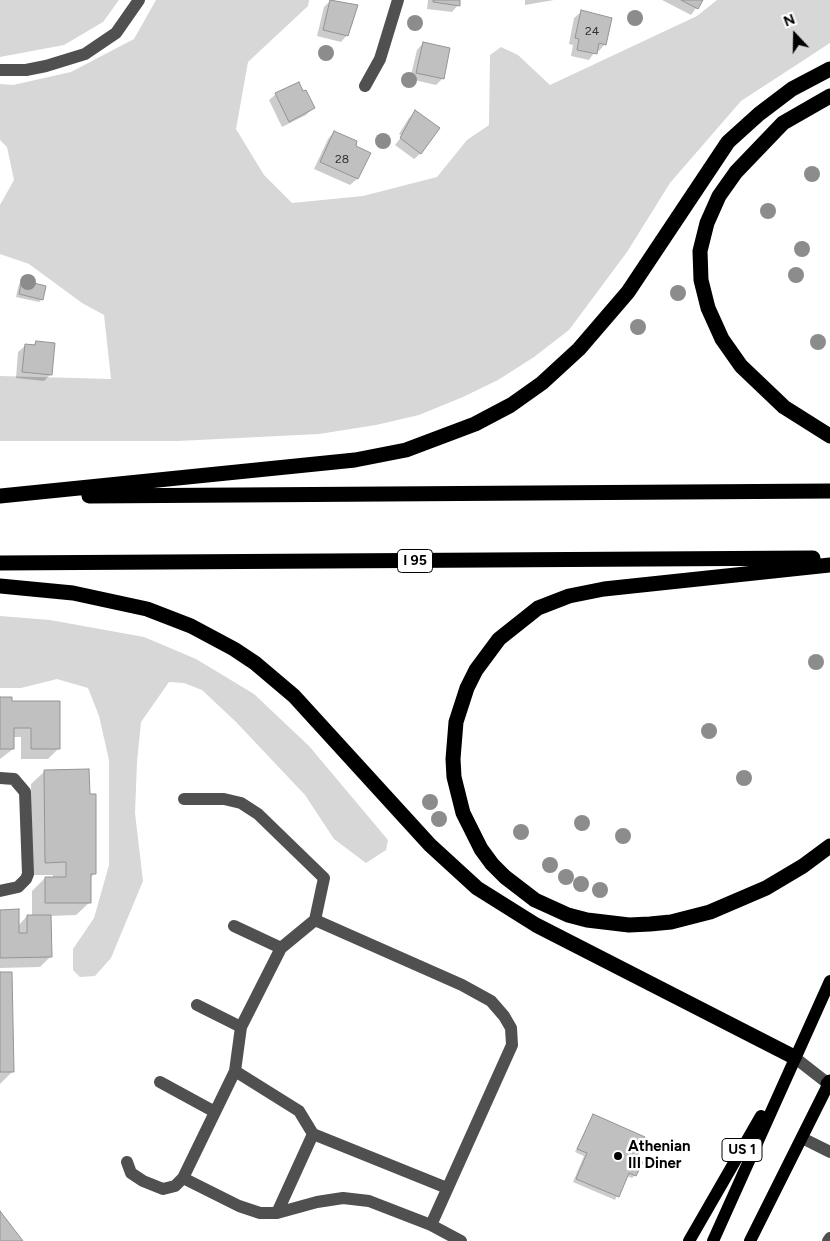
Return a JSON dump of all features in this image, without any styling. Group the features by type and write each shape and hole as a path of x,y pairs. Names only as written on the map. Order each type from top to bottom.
{"highway":[{"path":"0,496 355,460 406,450 475,424 511,405 542,383 579,349 628,292 728,142 759,114 792,89 830,69"},
{"path":"830,96 783,123 736,172 719,196 707,223 700,251 701,280 708,308 722,339 740,366 784,407 830,436"},
{"path":"0,496 830,491"},
{"name":"I 95","path":"0,564 830,558"},
{"path":"830,565 604,589 569,596 538,608 499,639 476,670 467,688 456,722 453,759 454,776 463,813 481,849 492,864 536,900 568,915 587,920 622,924 650,924 678,920 710,912 766,888 803,866 830,846"},
{"path":"0,586 73,594 139,606 191,626 234,649 262,668 294,696 430,846 477,888 536,925 794,1057"}],"main road":[{"name":"US 1","path":"689,1241 794,1057 830,981"},
{"path":"713,1241 794,1057"},
{"path":"750,1241 830,1083"}],"street":[{"path":"0,70 26,70 85,54 116,33 139,0"},
{"path":"365,86 380,59 398,0"},
{"path":"0,778 14,779 26,792 28,874 23,884 0,891"},
{"path":"127,1162 131,1173 143,1182 163,1189 175,1186 183,1178 235,1071 241,1027 281,948 315,920 324,878 258,814 241,804 224,799 184,799"},
{"path":"315,920 462,985 492,1001 511,1028 512,1045 431,1225"},
{"path":"234,926 281,948"},
{"path":"197,1005 241,1027"},
{"path":"794,1057 830,1083"},
{"path":"235,1071 299,1111 313,1134 448,1188"},
{"path":"160,1082 215,1112"},
{"path":"277,1213 313,1134"},
{"path":"802,1138 830,1152"},
{"path":"183,1178 239,1206 260,1213 277,1213 317,1202 343,1198 369,1201 431,1225 461,1241"}],"shaded area":[{"path":"0,0 119,0 103,22 64,45 0,57"},
{"path":"156,0 309,0 308,6 248,62 236,129 264,175 292,203 363,196 437,177 467,140 489,125 490,55 501,47 518,55 550,85 697,16 717,0 830,0 830,43 741,101 670,183 627,252 569,330 534,357 498,380 463,397 419,415 376,425 319,434 178,441 0,441 0,376 111,379 104,315 82,303 29,264 0,254 0,205 14,180 7,147 0,140 0,84 13,85 71,72 134,39"},
{"path":"0,616 50,620 144,637 196,659 254,694 309,746 388,840 386,850 366,863 334,839 305,795 236,722 202,690 184,683 169,682 141,722 135,813 143,881 111,958 95,976 80,977 73,970 73,949 94,918 109,865 109,760 99,716 88,688 57,679 21,688 0,688"}],"building":[{"path":"330,0 358,5 348,36 323,30"},
{"path":"433,0 460,0 460,6 433,2"},
{"path":"681,0 703,0 698,9"},
{"path":"581,10 612,18 606,45 599,43 597,54 577,50 579,39 575,38"},
{"path":"423,42 450,48 444,79 416,73"},
{"path":"299,82 303,91 306,90 315,108 289,122 275,93"},
{"path":"415,110 440,128 421,154 400,138"},
{"path":"334,131 357,141 356,146 371,153 358,179 320,162"},
{"path":"22,280 46,286 43,300 19,294"},
{"path":"36,341 55,343 52,375 22,372 25,344 35,345"},
{"path":"0,697 12,697 12,701 60,701 60,749 31,749 31,728 14,728 14,749 0,749"},
{"path":"89,769 90,794 96,794 96,874 91,874 91,903 45,903 45,877 66,877 66,862 45,863 44,770"},
{"path":"19,909 19,933 27,933 27,915 51,915 52,957 0,958 0,910"},
{"path":"0,972 12,972 14,1072 0,1072"},
{"path":"593,1114 645,1137 636,1159 643,1162 636,1176 629,1173 619,1197 576,1179 587,1153 577,1149"},
{"path":"0,1211 23,1241 0,1241"}],"place":[{"name":"Athenian III Diner","path":"618,1156"}]}
